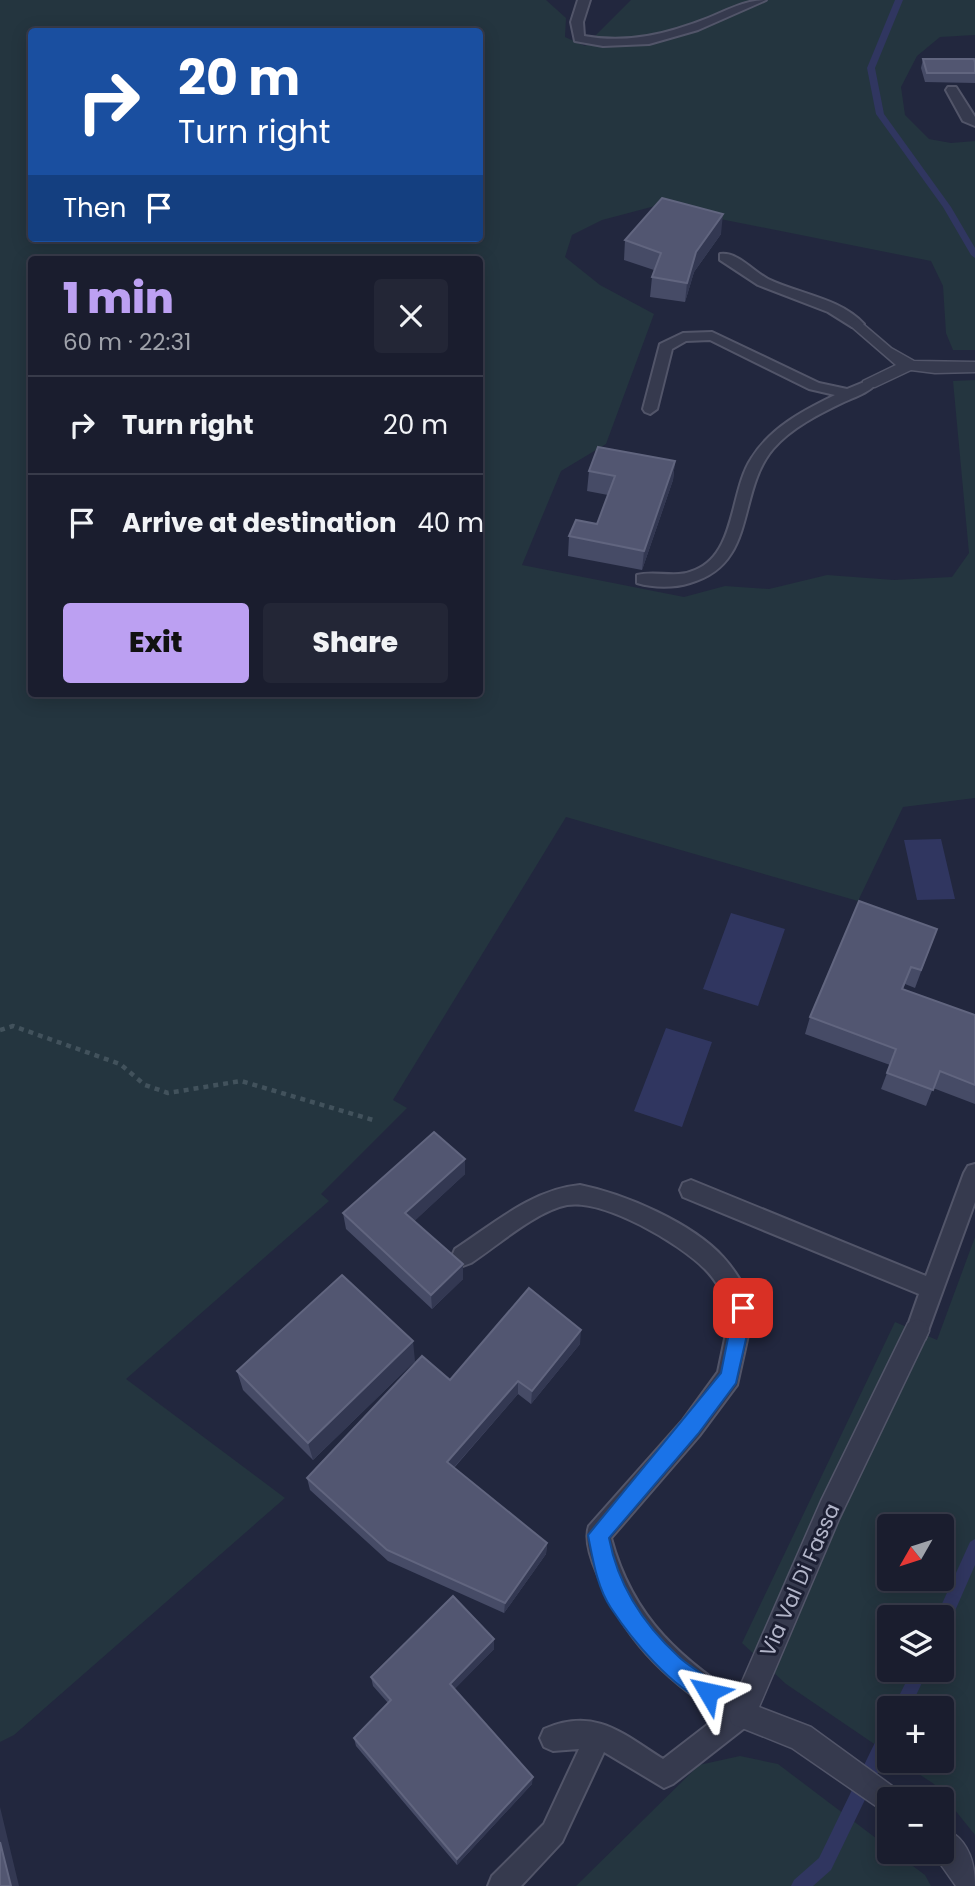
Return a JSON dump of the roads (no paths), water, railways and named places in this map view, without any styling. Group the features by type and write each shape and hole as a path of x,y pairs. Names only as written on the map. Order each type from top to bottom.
{"street":[{"path":"857,324 888,356 905,366"},
{"path":"869,384 905,366 972,367"},
{"name":"Via Val Di Fassa","path":"741,1714 830,1510 918,1331"},
{"path":"741,1714 801,1737 877,1792"},
{"path":"954,1856 972,1886"}],"lane":[{"path":"584,0 577,22 579,39 615,45 684,32 760,0"},
{"path":"952,90 967,118 975,122"},
{"path":"725,257 763,282 833,309 857,324"},
{"path":"650,409 665,347 683,337 712,336 814,386 850,394"},
{"path":"643,579 682,580 716,566 736,530 748,474 768,445 807,416 869,384"},
{"path":"918,1331 975,1174"},
{"path":"691,1190 933,1289"},
{"path":"463,1256 537,1208 568,1195 607,1202 666,1227 712,1261 743,1308 729,1377 691,1428 598,1535 604,1568 618,1600 671,1664 691,1682 741,1714 664,1775 599,1734 553,1738"},
{"path":"502,1886 553,1833 599,1734"}],"water":[{"path":"941,839 955,899 917,900 904,840"},
{"path":"731,913 785,929 758,1006 703,989"},
{"path":"666,1028 712,1042 682,1127 634,1111"}],"waterway":[{"path":"899,0 871,68 880,114 947,207 975,255"},
{"path":"949,1605 975,1547"},
{"path":"907,1696 914,1682"},
{"path":"800,1886 825,1864 877,1757"}]}
